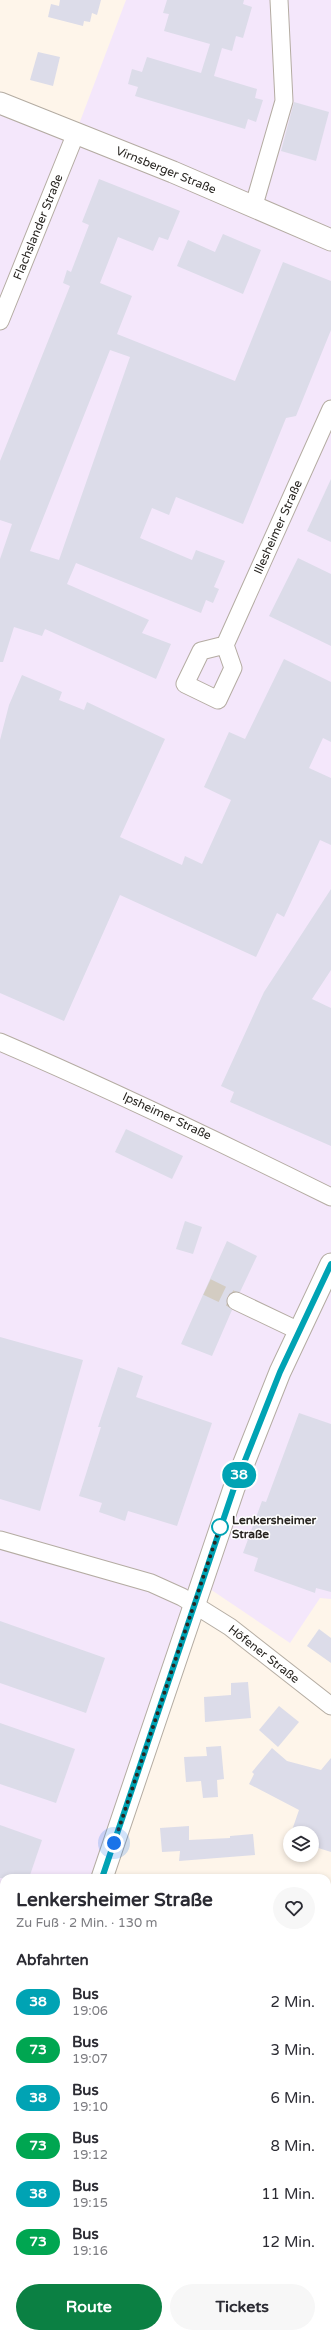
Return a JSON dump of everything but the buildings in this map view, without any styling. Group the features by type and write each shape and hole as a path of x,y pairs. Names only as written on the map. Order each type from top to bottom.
{"main road":[{"name":"Virnsberger Straße","path":"0,103 254,206 331,240"},
{"path":"103,1874 251,1444 299,1331 331,1264"}],"street":[{"path":"254,206 284,101 279,0"},
{"name":"Flachslander Straße","path":"0,322 76,133"},
{"name":"Illesheimer Straße","path":"225,645 331,410"},
{"name":"Ipsheimer Straße","path":"0,1042 101,1086 220,1141 331,1197"},
{"path":"236,1301 299,1331"},
{"path":"0,1540 151,1583 195,1604"},
{"name":"Höfener Straße","path":"195,1604 230,1627 331,1706"}],"shaded area":[{"path":"126,0 331,0 331,1599 320,1598 290,1643 210,1589 197,1626 92,1874 0,1874 0,113 73,140"}],"tunnel":[{"path":"207,1287 236,1301"}],"bus line":[{"name":"38","path":"103,1874 169,1676 234,1488 280,1372 331,1264"}],"place":[{"name":"Lenkersheimer Straße","path":"220,1527"}],"route":[{"path":"114,1843 220,1527"}]}
